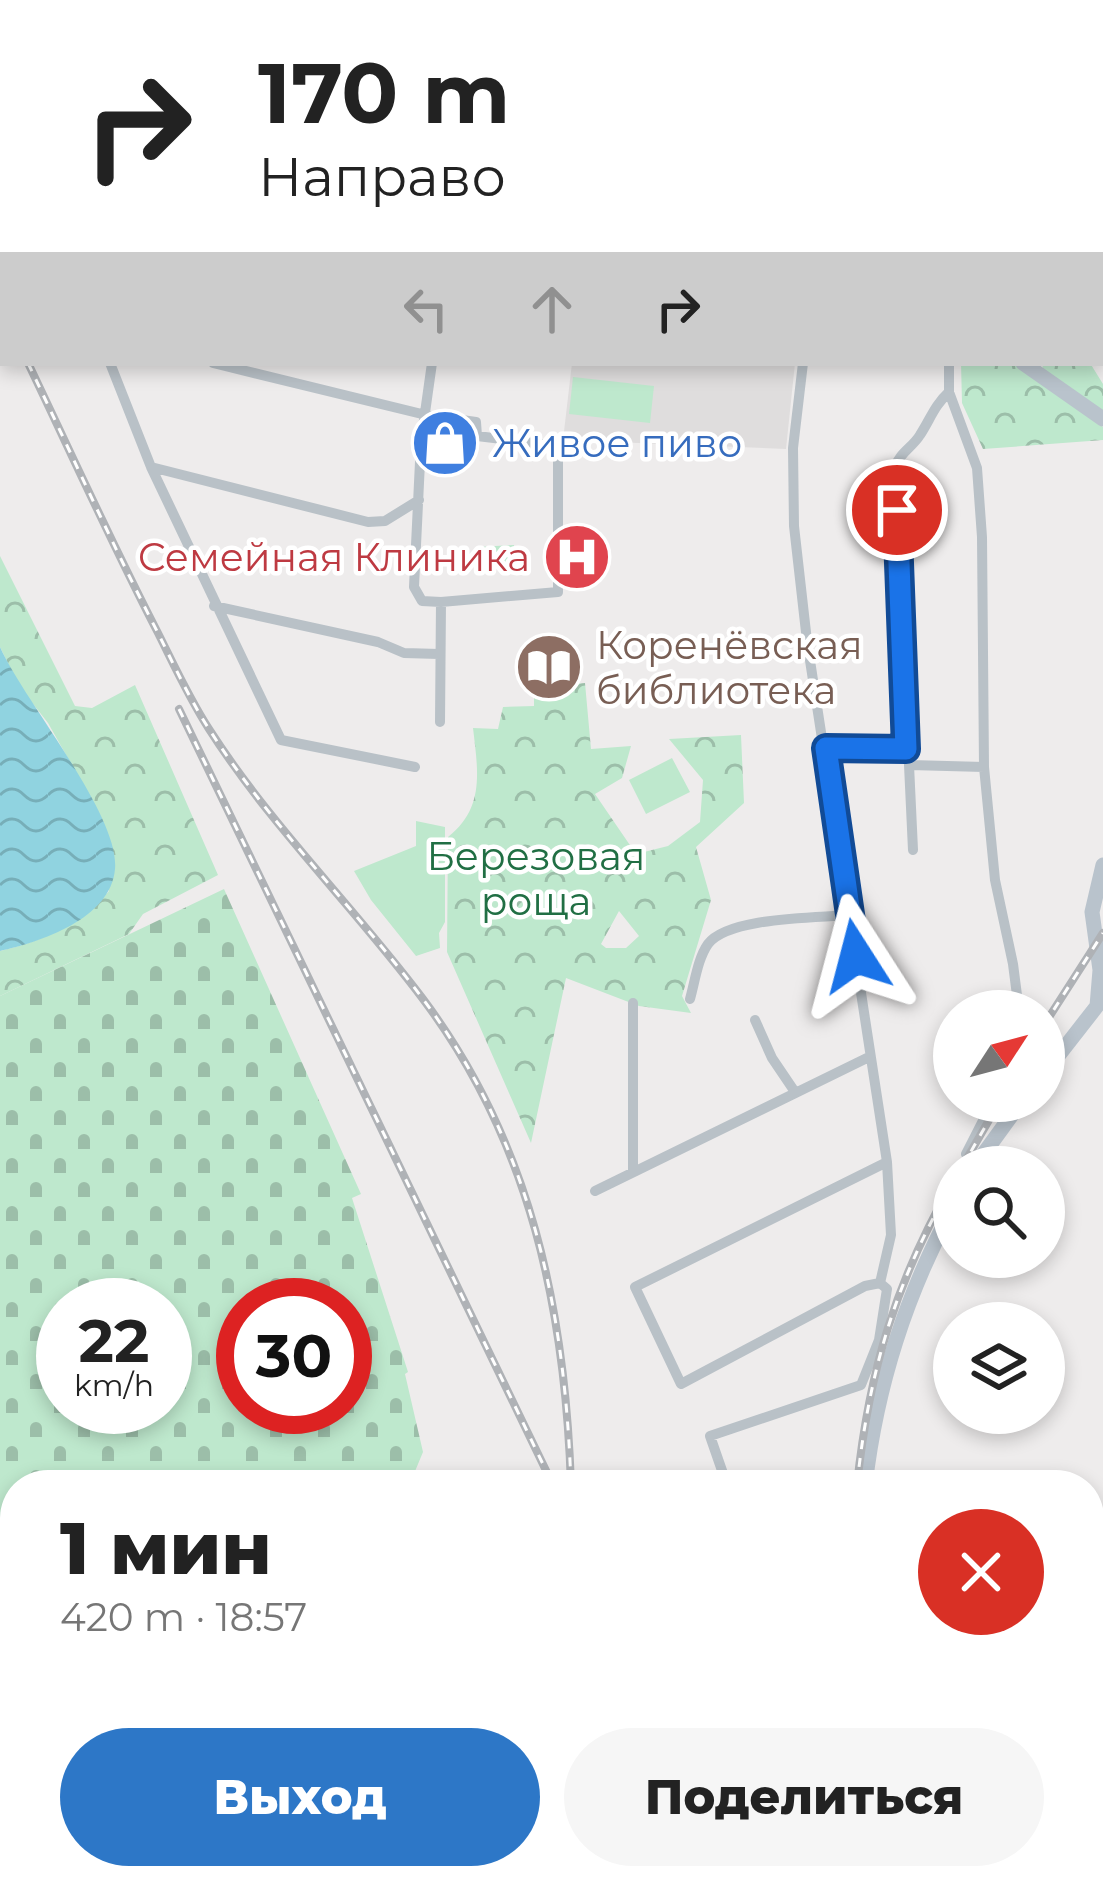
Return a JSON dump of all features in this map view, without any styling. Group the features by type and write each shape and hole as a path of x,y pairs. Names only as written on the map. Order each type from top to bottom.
{"main road":[{"path":"1027,366 1103,418"},
{"path":"1065,1047 1097,1006 1100,970 1092,912 1103,865"},
{"path":"867,1470 877,1402 899,1324 933,1246"}],"street":[{"path":"111,366 214,606 281,740 415,767"},
{"path":"225,366 427,415 476,422 476,436 558,446 558,592 441,602 422,601 414,587 421,441 427,415 432,366"},
{"path":"803,366 793,448 794,526 807,641 887,1162 892,1221 880,1282"},
{"path":"950,366 949,392 976,468 982,537 984,767 995,880 1016,990"},
{"path":"913,850 895,467 900,454 923,431 932,408 949,392"},
{"path":"151,466 368,522 385,520 419,500"},
{"path":"440,722 441,602"},
{"path":"214,606 378,642 404,653 440,655"},
{"path":"826,748 906,749"},
{"path":"910,764 984,767"},
{"path":"690,998 705,948 718,933 848,915"},
{"path":"633,1003 633,1171"},
{"path":"755,1021 795,1092"},
{"path":"595,1191 869,1057"},
{"path":"880,1282 681,1384 635,1287 887,1162"},
{"path":"722,1470 710,1436 861,1385 879,1340 887,1289 880,1282"}],"shaded area":[{"path":"572,366 795,366 786,449 563,440"}],"green space":[{"path":"961,366 1018,366 1103,427 1103,440 983,449 962,403"},
{"path":"1092,366 1103,384 1103,411 1043,369"},
{"path":"573,377 654,386 650,423 569,414"},
{"path":"514,545 514,564 477,566 476,547"},
{"path":"0,556 75,706 92,708 135,685 218,875 143,914 129,934 0,996 0,951 59,930 109,891 99,813 48,723 19,686 0,647"},
{"name":"Березовая роща","path":"585,683 591,749 631,746 622,778 595,794 636,854 668,846 700,822 703,780 669,739 741,735 744,803 696,847 711,900 682,996 691,1013 639,1006 566,978 531,1143 447,952 448,837 468,814 476,788 473,728 498,729 503,707 534,706 534,688","holes":["619,911 639,936 626,948 601,944"]},
{"path":"672,758 690,792 646,814 629,780"},
{"path":"416,821 445,827 445,922 439,933 440,948 416,956 354,871 416,846"},
{"path":"224,889 361,1194 352,1198 408,1372 423,1452 416,1470 0,1470 0,996"}],"water":[{"path":"0,647 103,819 115,869 111,887 87,915 53,934 0,951"}],"railway":[{"path":"29,366 202,717 259,799 423,999 491,1111 516,1170 550,1292 561,1355 570,1470"},
{"path":"179,709 546,1470"},
{"path":"1065,992 1103,933"},
{"path":"974,1146 988,1122"},
{"path":"859,1470 888,1327 933,1219"}],"place":[{"name":"Живое пиво","path":"445,443"},
{"name":"Семейная Клиника","path":"577,557"},
{"name":"Коренёвская библиотека","path":"549,667"}],"route":[{"path":"856,956 826,748 906,749 897,510"}]}
